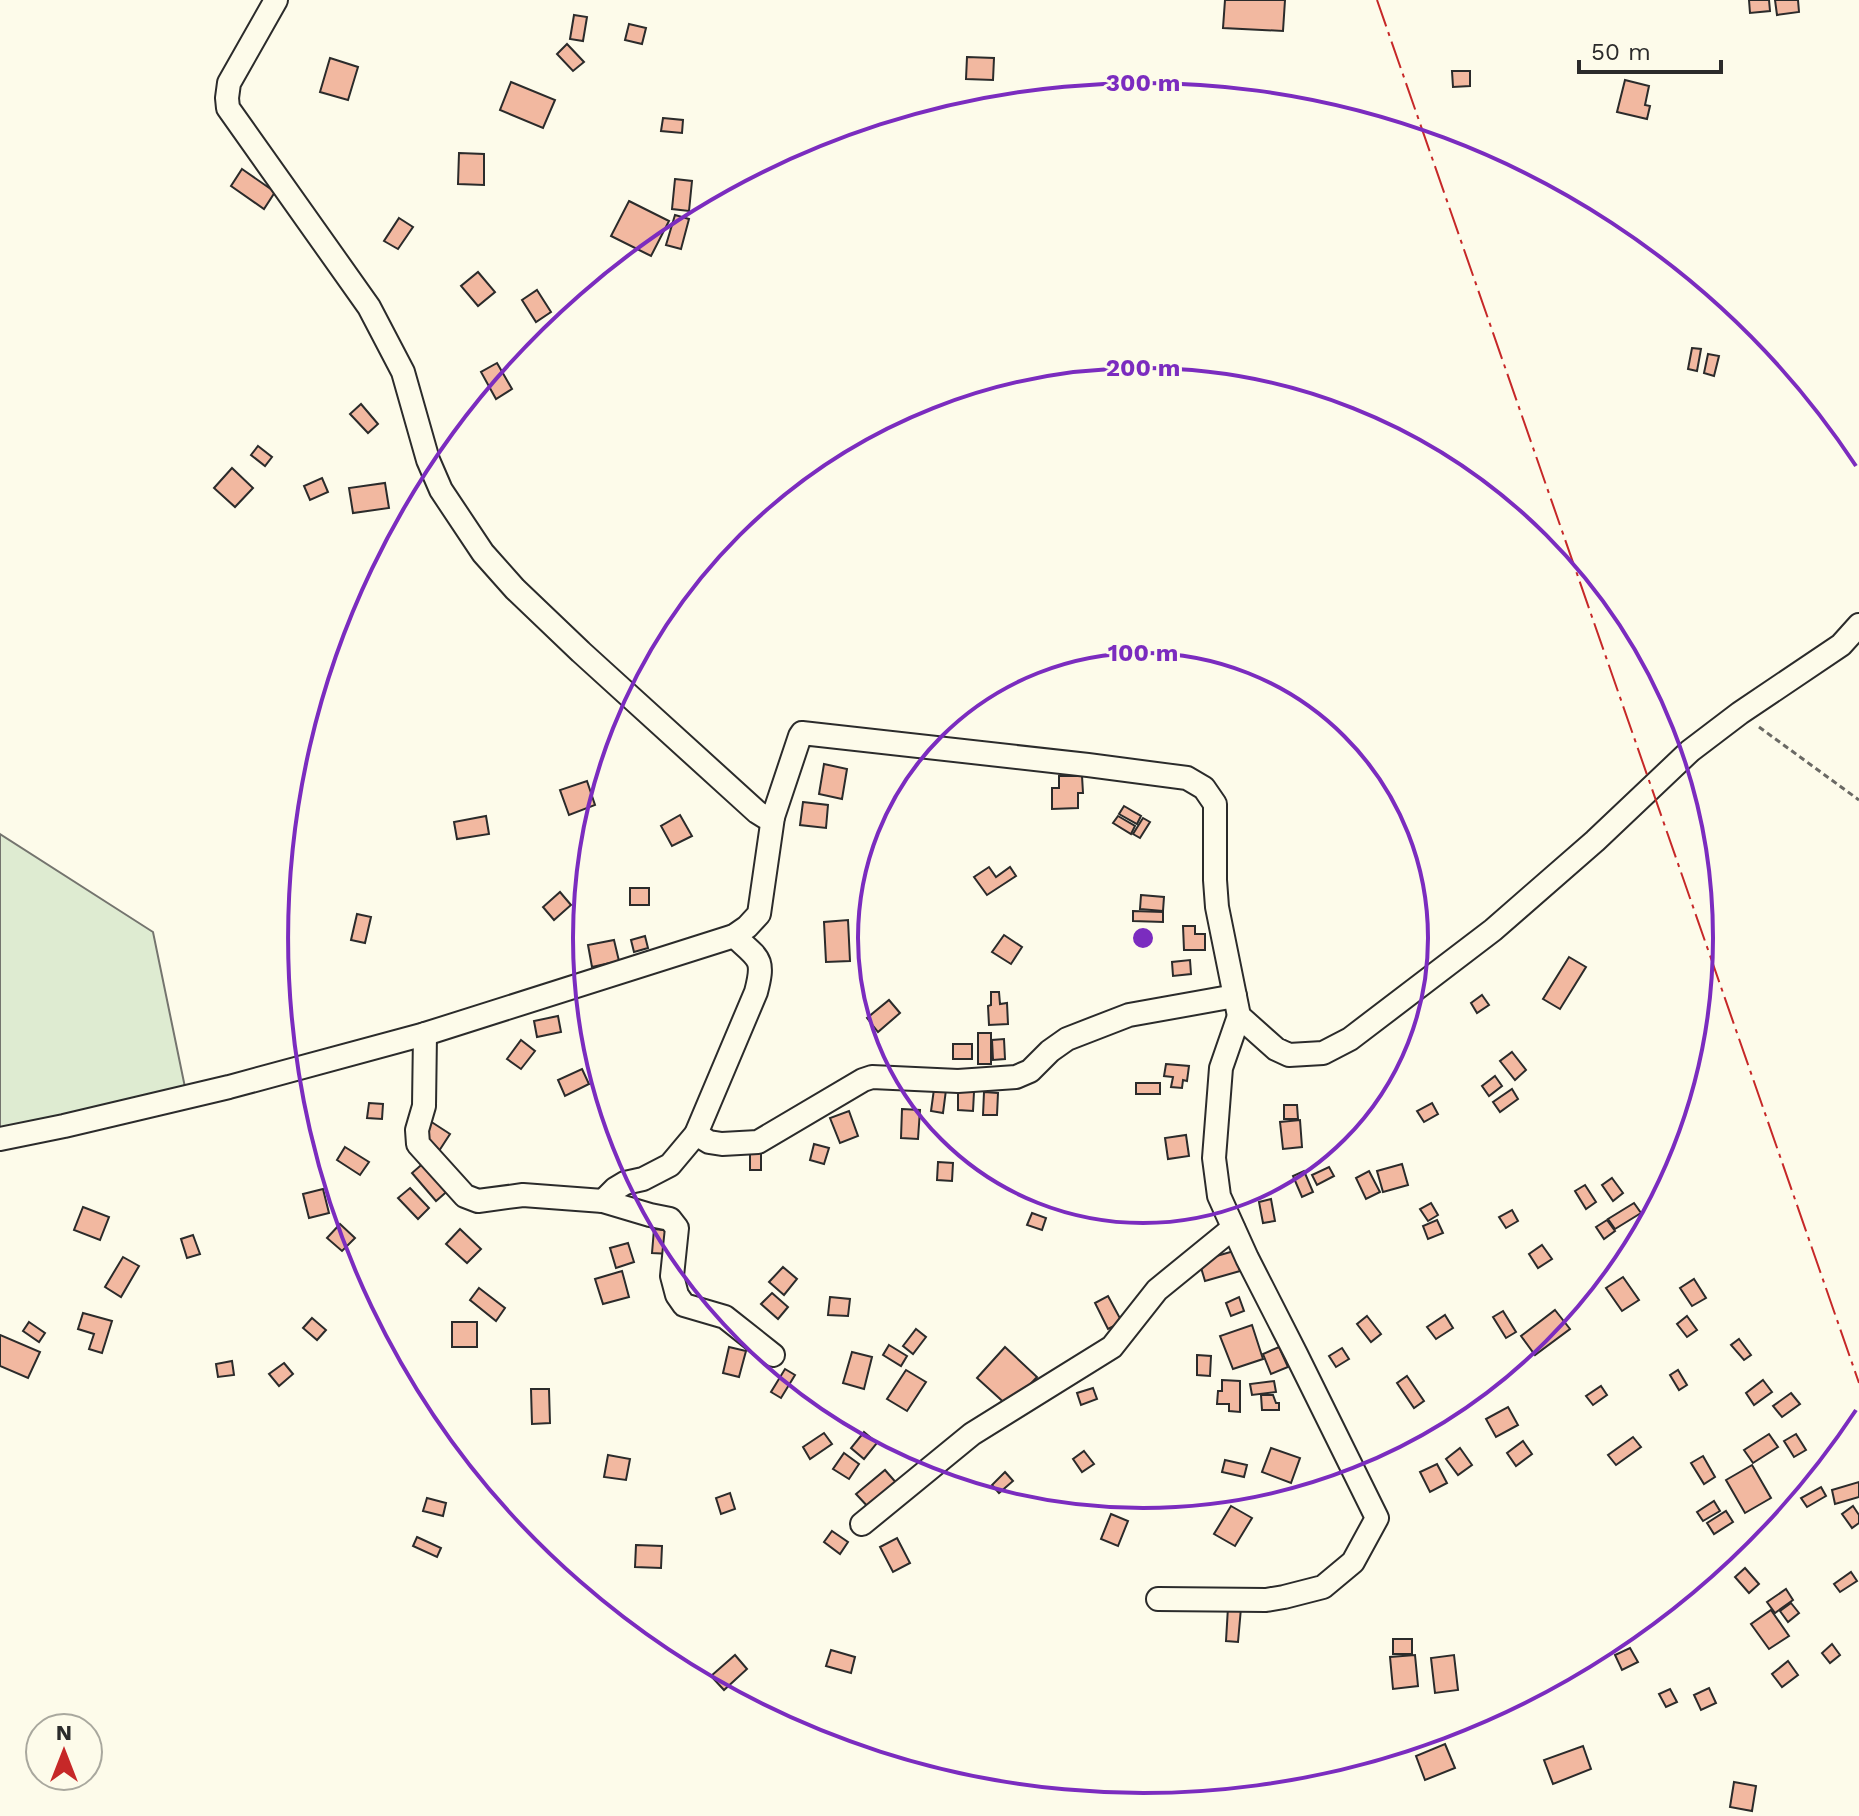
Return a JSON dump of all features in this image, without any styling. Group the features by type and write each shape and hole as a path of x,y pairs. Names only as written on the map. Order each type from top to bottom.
{"street":[{"path":"276,0 229,83 228,108 369,307 403,372 428,460 441,490 483,553 515,589 757,812 773,817"},
{"path":"1237,1006 1276,1049 1289,1055 1323,1053 1350,1039 1493,930 1595,841 1690,751 1740,713 1829,654 1859,625"},
{"path":"0,1139 229,1087 425,1034 734,936 759,914 773,817 800,736 806,733 1187,778 1204,788 1215,804 1217,907 1237,1006 1221,1068 1214,1158 1219,1196 1377,1518 1353,1562 1323,1587 1266,1600 1158,1599"},
{"path":"603,1201 625,1183 643,1179 670,1165 696,1134 756,992 762,969 756,956 734,936"},
{"path":"696,1134 709,1142 722,1144 758,1142 872,1077 958,1081 1016,1077 1030,1071 1067,1039 1129,1015 1237,1006"},
{"path":"425,1034 424,1106 417,1130 418,1144 465,1196 478,1201 523,1195 603,1201 670,1219 677,1228 672,1276 677,1295 684,1305 725,1317 773,1355"},
{"path":"862,1524 972,1434 1112,1347 1157,1290 1233,1228"}],"path":[{"path":"1740,713 1859,800"}],"green space":[{"path":"0,834 153,932 187,1097 0,1139"}],"building":[{"path":"1225,0 1285,0 1283,31 1223,28"},
{"path":"1749,0 1769,0 1770,11 1750,13"},
{"path":"1775,0 1798,0 1799,12 1777,15"},
{"path":"574,15 587,17 583,41 570,39"},
{"path":"629,24 646,28 642,44 625,40"},
{"path":"567,44 584,62 573,71 557,54"},
{"path":"967,57 994,58 993,80 966,79"},
{"path":"330,58 358,67 348,100 320,92"},
{"path":"1452,71 1470,71 1470,86 1453,87"},
{"path":"1625,80 1649,86 1645,105 1650,106 1647,119 1617,112"},
{"path":"511,82 555,100 543,128 500,110"},
{"path":"663,118 683,120 682,133 661,131"},
{"path":"459,153 484,154 484,185 458,184"},
{"path":"242,169 275,192 264,209 231,186"},
{"path":"675,179 692,181 689,211 672,209"},
{"path":"629,201 669,221 651,256 611,236"},
{"path":"675,215 689,219 681,249 666,245"},
{"path":"399,218 413,227 398,249 384,241"},
{"path":"478,272 495,292 478,306 461,286"},
{"path":"537,290 551,312 536,322 522,300"},
{"path":"1692,348 1701,349 1697,371 1688,369"},
{"path":"1708,354 1719,356 1714,376 1704,373"},
{"path":"497,363 512,389 496,399 481,372"},
{"path":"361,404 378,424 368,433 350,414"},
{"path":"258,446 272,457 265,466 251,455"},
{"path":"232,468 253,488 235,507 214,488"},
{"path":"322,478 328,492 310,500 304,486"},
{"path":"385,483 389,508 353,513 349,488"},
{"path":"824,764 847,769 842,799 819,794"},
{"path":"1059,776 1082,776 1083,793 1078,793 1078,808 1052,809 1052,788 1059,788"},
{"path":"587,781 595,805 569,815 560,790"},
{"path":"803,802 828,805 826,828 800,825"},
{"path":"1124,806 1141,816 1137,824 1119,814"},
{"path":"680,815 692,836 672,846 661,826"},
{"path":"486,816 489,834 457,839 454,822"},
{"path":"1118,816 1135,826 1131,834 1113,823"},
{"path":"1143,818 1150,822 1140,838 1133,834"},
{"path":"989,867 996,877 1010,867 1016,876 987,895 974,877"},
{"path":"630,888 649,888 649,905 630,905"},
{"path":"560,892 571,905 554,920 543,907"},
{"path":"1141,895 1164,897 1163,911 1140,909"},
{"path":"1133,911 1163,912 1163,922 1133,921"},
{"path":"357,914 371,917 365,943 351,940"},
{"path":"848,920 850,961 826,962 824,922"},
{"path":"1183,926 1195,926 1195,934 1205,934 1205,950 1184,950"},
{"path":"1004,935 1022,947 1011,964 992,952"},
{"path":"645,936 648,948 634,952 631,940"},
{"path":"614,940 619,961 592,967 588,945"},
{"path":"1569,957 1586,967 1560,1009 1543,999"},
{"path":"1190,960 1191,974 1173,976 1172,962"},
{"path":"991,992 999,992 1000,1004 1007,1003 1008,1024 989,1025"},
{"path":"1482,995 1489,1005 1477,1013 1471,1003"},
{"path":"889,1000 900,1013 878,1032 867,1018"},
{"path":"558,1016 561,1032 537,1037 534,1021"},
{"path":"978,1033 991,1033 991,1064 978,1064"},
{"path":"1004,1039 1005,1059 993,1060 992,1040"},
{"path":"521,1040 535,1051 521,1069 507,1059"},
{"path":"953,1044 972,1044 972,1059 953,1059"},
{"path":"1512,1052 1526,1070 1515,1080 1500,1061"},
{"path":"1166,1064 1189,1066 1187,1081 1183,1080 1182,1088 1171,1087 1173,1077 1164,1076"},
{"path":"582,1069 589,1084 565,1096 558,1080"},
{"path":"1495,1076 1502,1086 1489,1096 1482,1086"},
{"path":"1136,1083 1160,1083 1160,1094 1136,1094"},
{"path":"934,1089 946,1090 943,1113 931,1111"},
{"path":"1512,1089 1518,1099 1500,1112 1493,1102"},
{"path":"958,1091 974,1092 973,1111 958,1110"},
{"path":"984,1092 998,1093 997,1115 983,1115"},
{"path":"369,1103 383,1104 382,1119 367,1118"},
{"path":"1432,1103 1438,1114 1424,1122 1417,1111"},
{"path":"1284,1105 1297,1105 1298,1119 1284,1119"},
{"path":"902,1109 920,1110 918,1139 901,1138"},
{"path":"849,1111 858,1136 840,1143 830,1118"},
{"path":"1300,1120 1302,1147 1283,1149 1280,1122"},
{"path":"430,1121 450,1134 439,1151 419,1139"},
{"path":"1186,1135 1189,1156 1168,1159 1165,1138"},
{"path":"814,1144 829,1148 824,1164 810,1160"},
{"path":"345,1147 369,1162 360,1175 337,1160"},
{"path":"750,1148 761,1149 761,1170 750,1170"},
{"path":"427,1160 451,1188 436,1201 412,1173"},
{"path":"938,1162 953,1163 952,1181 937,1180"},
{"path":"1402,1164 1408,1185 1383,1192 1377,1171"},
{"path":"1329,1167 1334,1176 1317,1185 1312,1175"},
{"path":"1304,1171 1313,1192 1302,1197 1293,1176"},
{"path":"1369,1171 1380,1192 1366,1199 1356,1178"},
{"path":"1612,1178 1623,1193 1613,1201 1602,1185"},
{"path":"1585,1185 1596,1202 1586,1209 1575,1191"},
{"path":"410,1188 429,1208 418,1219 398,1198"},
{"path":"323,1189 329,1213 309,1218 303,1194"},
{"path":"1271,1199 1275,1221 1263,1223 1259,1202"},
{"path":"1431,1203 1438,1215 1428,1221 1420,1209"},
{"path":"1634,1203 1641,1213 1615,1229 1608,1219"},
{"path":"83,1207 109,1217 100,1240 74,1230"},
{"path":"1512,1210 1518,1221 1506,1228 1499,1217"},
{"path":"1032,1213 1046,1218 1042,1230 1027,1225"},
{"path":"1437,1220 1443,1233 1428,1239 1423,1226"},
{"path":"1607,1220 1615,1231 1604,1239 1596,1227"},
{"path":"340,1224 355,1238 342,1251 327,1238"},
{"path":"460,1229 481,1249 467,1263 446,1244"},
{"path":"654,1229 672,1231 670,1254 652,1253"},
{"path":"193,1235 200,1254 187,1258 181,1239"},
{"path":"628,1243 634,1262 616,1268 610,1248"},
{"path":"1542,1245 1552,1259 1538,1268 1529,1254"},
{"path":"1234,1251 1240,1271 1205,1281 1199,1261"},
{"path":"123,1257 139,1266 121,1297 105,1287"},
{"path":"783,1267 797,1279 784,1295 769,1282"},
{"path":"622,1271 629,1297 603,1304 595,1279"},
{"path":"1623,1277 1639,1300 1622,1311 1606,1288"},
{"path":"1694,1279 1706,1298 1692,1306 1680,1288"},
{"path":"479,1288 505,1308 496,1321 470,1300"},
{"path":"772,1293 788,1307 778,1319 761,1304"},
{"path":"1108,1296 1122,1322 1108,1329 1095,1303"},
{"path":"830,1297 850,1299 848,1316 828,1315"},
{"path":"1239,1297 1244,1311 1231,1316 1226,1303"},
{"path":"1555,1310 1570,1329 1535,1355 1521,1336"},
{"path":"1503,1311 1516,1332 1506,1338 1493,1317"},
{"path":"83,1313 112,1321 102,1353 89,1349 94,1334 78,1329"},
{"path":"1445,1315 1453,1328 1436,1339 1427,1327"},
{"path":"1367,1316 1381,1334 1371,1342 1357,1324"},
{"path":"1687,1316 1697,1330 1687,1337 1677,1324"},
{"path":"312,1318 326,1330 317,1340 303,1328"},
{"path":"29,1322 45,1333 39,1342 23,1331"},
{"path":"452,1322 477,1322 477,1347 452,1347"},
{"path":"1252,1325 1263,1359 1233,1369 1220,1336"},
{"path":"916,1329 926,1337 913,1354 903,1346"},
{"path":"0,1335 40,1352 28,1378 0,1366"},
{"path":"1739,1339 1751,1355 1744,1360 1731,1345"},
{"path":"889,1345 907,1356 901,1366 883,1355"},
{"path":"729,1347 746,1351 739,1377 723,1373"},
{"path":"1005,1347 1037,1377 1009,1407 977,1378"},
{"path":"1279,1347 1288,1367 1271,1374 1263,1354"},
{"path":"1342,1348 1349,1359 1336,1367 1329,1356"},
{"path":"852,1352 872,1357 864,1389 843,1383"},
{"path":"1197,1355 1211,1356 1210,1376 1197,1375"},
{"path":"232,1361 234,1375 218,1377 216,1364"},
{"path":"284,1363 293,1374 279,1386 269,1374"},
{"path":"785,1369 795,1375 781,1398 771,1392"},
{"path":"906,1370 926,1382 907,1411 887,1399"},
{"path":"1678,1370 1687,1385 1679,1390 1670,1375"},
{"path":"1407,1376 1424,1401 1414,1408 1397,1383"},
{"path":"1222,1380 1240,1381 1240,1412 1229,1411 1229,1404 1217,1404"},
{"path":"1763,1380 1772,1392 1754,1405 1746,1393"},
{"path":"1274,1381 1276,1392 1252,1395 1250,1384"},
{"path":"1601,1386 1607,1395 1593,1405 1586,1396"},
{"path":"1093,1388 1097,1399 1081,1405 1077,1393"},
{"path":"531,1389 549,1389 550,1423 532,1424"},
{"path":"1791,1393 1800,1404 1782,1417 1773,1406"},
{"path":"1261,1395 1273,1395 1279,1403 1279,1410 1262,1410"},
{"path":"1508,1407 1518,1425 1496,1437 1486,1419"},
{"path":"864,1432 877,1443 864,1459 851,1448"},
{"path":"824,1433 832,1444 810,1459 803,1447"},
{"path":"1769,1434 1778,1447 1753,1463 1744,1450"},
{"path":"1796,1434 1806,1450 1794,1457 1784,1441"},
{"path":"1633,1437 1641,1447 1616,1465 1608,1455"},
{"path":"1523,1441 1532,1454 1516,1466 1507,1453"},
{"path":"1271,1448 1300,1458 1291,1483 1262,1472"},
{"path":"1460,1448 1472,1465 1458,1475 1446,1459"},
{"path":"1084,1451 1094,1464 1082,1472 1073,1459"},
{"path":"844,1453 859,1464 849,1479 833,1469"},
{"path":"608,1455 630,1459 626,1480 604,1477"},
{"path":"1703,1456 1715,1477 1704,1484 1691,1463"},
{"path":"1225,1460 1247,1465 1244,1477 1222,1472"},
{"path":"1437,1464 1447,1483 1430,1492 1420,1472"},
{"path":"1752,1465 1771,1498 1745,1513 1726,1480"},
{"path":"885,1470 899,1486 871,1510 856,1494"},
{"path":"1005,1472 1013,1481 999,1493 992,1485"},
{"path":"1859,1482 1859,1497 1835,1504 1832,1490"},
{"path":"1821,1487 1826,1496 1807,1507 1801,1498"},
{"path":"730,1493 735,1509 721,1514 716,1498"},
{"path":"427,1498 446,1503 443,1516 423,1511"},
{"path":"1714,1501 1720,1511 1703,1521 1697,1512"},
{"path":"1231,1506 1252,1518 1235,1546 1214,1534"},
{"path":"1853,1506 1859,1515 1859,1523 1852,1528 1842,1514"},
{"path":"1726,1511 1733,1522 1714,1534 1707,1523"},
{"path":"1111,1514 1128,1521 1118,1546 1101,1539"},
{"path":"832,1531 848,1542 840,1554 824,1542"},
{"path":"417,1537 441,1548 437,1557 413,1546"},
{"path":"897,1538 910,1563 893,1572 880,1547"},
{"path":"636,1545 662,1546 661,1568 635,1567"},
{"path":"1745,1568 1759,1584 1749,1593 1735,1577"},
{"path":"1851,1572 1857,1581 1840,1592 1834,1584"},
{"path":"1786,1589 1793,1600 1775,1613 1767,1602"},
{"path":"1791,1603 1799,1613 1788,1622 1780,1611"},
{"path":"1228,1607 1241,1608 1238,1642 1226,1641"},
{"path":"1771,1610 1789,1636 1769,1649 1751,1624"},
{"path":"1393,1639 1412,1639 1412,1654 1393,1654"},
{"path":"1832,1644 1840,1655 1830,1663 1822,1653"},
{"path":"1630,1648 1638,1662 1622,1670 1615,1655"},
{"path":"831,1650 855,1657 851,1673 826,1666"},
{"path":"735,1655 747,1669 724,1690 711,1676"},
{"path":"1415,1655 1418,1686 1393,1689 1390,1657"},
{"path":"1454,1655 1458,1690 1435,1693 1431,1658"},
{"path":"1788,1661 1798,1675 1782,1687 1772,1674"},
{"path":"1709,1688 1716,1703 1701,1710 1694,1695"},
{"path":"1670,1689 1677,1702 1666,1707 1659,1694"},
{"path":"1445,1744 1455,1768 1425,1780 1416,1756"},
{"path":"1583,1746 1591,1769 1553,1784 1544,1760"},
{"path":"1734,1782 1756,1786 1752,1811 1730,1807"}],"power":[{"path":"1377,0 1859,1383"}]}
